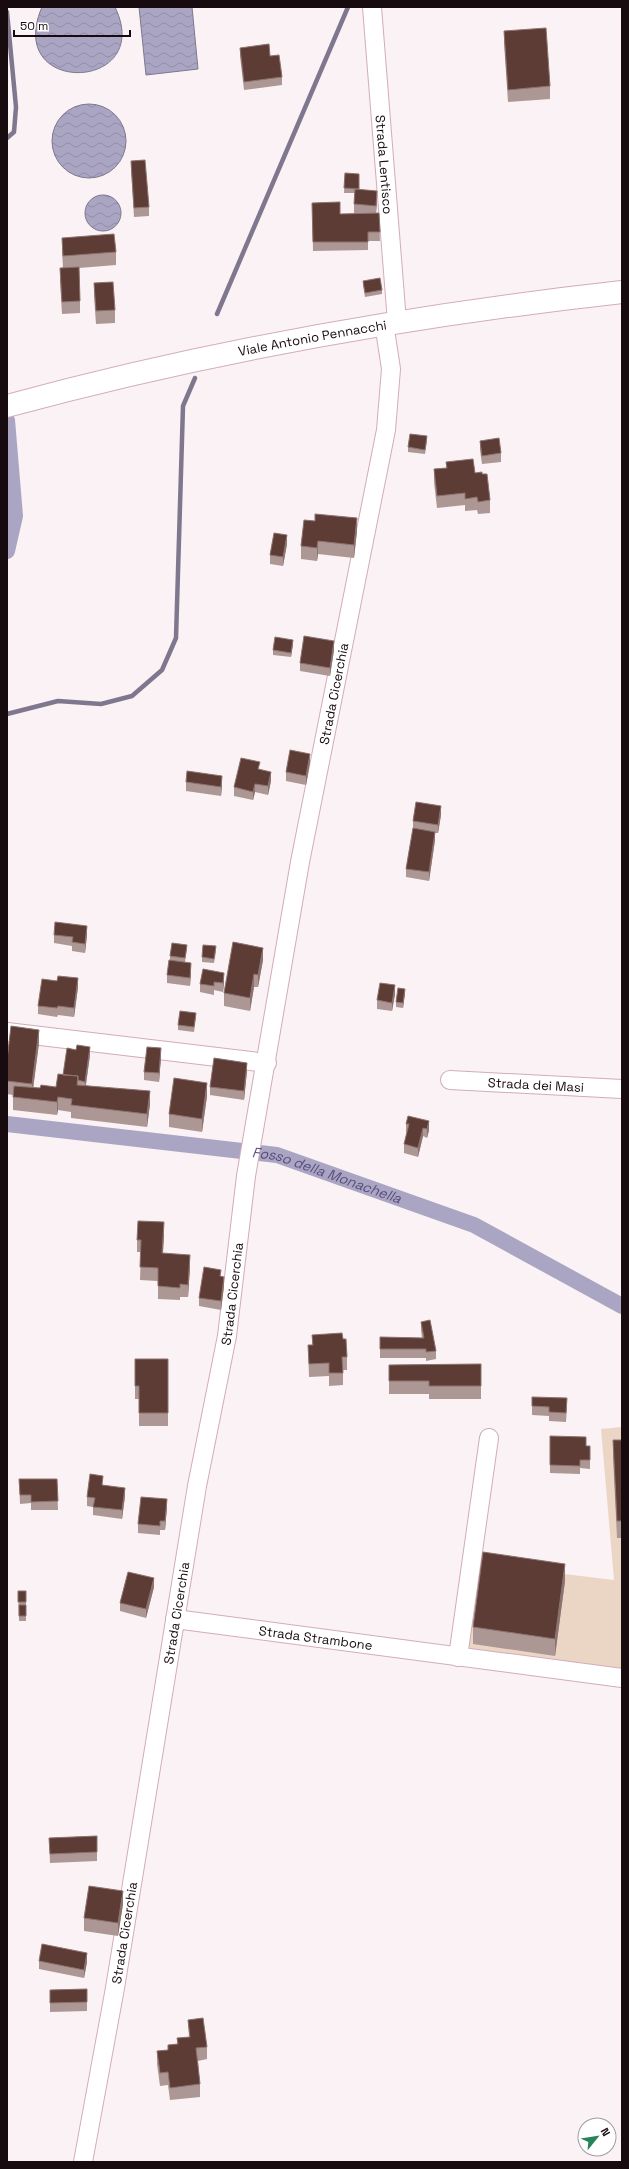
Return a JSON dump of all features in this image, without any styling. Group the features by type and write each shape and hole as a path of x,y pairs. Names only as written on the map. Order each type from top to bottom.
{"main road":[{"name":"Viale Antonio Pennacchi","path":"7,406 196,360 390,323 622,292"}],"street":[{"name":"Strada Lentisco","path":"372,7 390,323"},
{"name":"Strada Cicerchia","path":"83,2162 115,1988 197,1486 227,1336 246,1176 267,1063 300,862 386,430 391,369 390,323"},
{"path":"7,1032 267,1063"},
{"name":"Strada dei Masi","path":"450,1080 622,1089"},
{"path":"458,1657 489,1438"},
{"name":"Strada Strambone","path":"175,1619 622,1678"}],"shaded area":[{"path":"622,1427 622,1673 466,1652 480,1564 614,1580 601,1429"}],"water":[{"path":"42,7 115,7 122,35 115,56 100,68 79,73 59,69 43,57 36,36"},
{"path":"139,7 192,7 198,69 146,75"},
{"path":"89,104 110,110 120,120 126,141 120,162 110,172 89,178 68,172 58,162 52,141 58,120 68,110"},
{"path":"103,195 113,198 118,203 121,213 118,223 113,228 103,231 93,228 88,223 85,213 88,203 93,198"}],"building":[{"path":"546,28 550,86 508,90 504,31"},
{"path":"269,44 270,56 279,55 282,77 244,82 240,48"},
{"path":"145,160 149,207 134,208 131,161"},
{"path":"345,173 359,174 359,189 344,188"},
{"path":"355,189 377,191 376,206 354,204"},
{"path":"340,202 340,214 379,213 380,232 368,232 368,242 313,242 312,203"},
{"path":"114,234 116,252 63,256 62,238"},
{"path":"79,267 80,301 62,302 60,268"},
{"path":"380,278 382,290 365,293 363,281"},
{"path":"113,282 115,310 96,311 94,283"},
{"path":"410,434 427,436 425,450 408,447"},
{"path":"499,438 501,453 482,456 480,441"},
{"path":"473,459 475,473 482,472 482,474 487,474 490,500 478,502 477,497 465,499 465,493 437,496 434,469 447,468 446,462"},
{"path":"315,514 357,518 354,545 318,541 317,548 301,546 304,520 315,521"},
{"path":"274,533 287,535 283,557 270,555"},
{"path":"304,636 334,641 330,668 300,663"},
{"path":"275,637 293,640 291,653 273,650"},
{"path":"290,750 310,754 306,776 286,772"},
{"path":"241,758 260,762 258,769 271,772 268,786 255,784 253,792 234,787"},
{"path":"187,771 222,776 221,787 186,782"},
{"path":"416,802 441,806 438,825 413,821"},
{"path":"413,828 435,832 429,872 406,869"},
{"path":"55,922 87,926 85,944 72,942 73,937 54,935"},
{"path":"233,942 263,948 258,975 254,974 250,998 224,993"},
{"path":"172,943 187,945 185,958 170,956"},
{"path":"203,945 216,946 214,959 202,957"},
{"path":"169,960 191,963 190,978 167,975"},
{"path":"203,969 224,973 223,983 214,982 214,986 200,984"},
{"path":"58,976 78,978 74,1008 38,1006 42,979 57,981"},
{"path":"380,983 395,985 392,1003 377,1000"},
{"path":"398,988 405,989 403,1003 396,1002"},
{"path":"180,1011 196,1013 194,1027 178,1025"},
{"path":"11,1026 39,1030 32,1084 7,1081 7,1060"},
{"path":"77,1045 90,1047 85,1082 78,1080 78,1076 63,1075 67,1048 76,1050"},
{"path":"147,1047 161,1048 159,1073 144,1072"},
{"path":"214,1058 247,1063 244,1091 210,1087"},
{"path":"58,1074 78,1076 77,1085 150,1091 147,1114 71,1105 72,1099 58,1097 57,1102 13,1097 14,1086 40,1088 41,1085 56,1087"},
{"path":"174,1078 207,1083 202,1119 169,1114"},
{"path":"408,1116 429,1121 427,1129 423,1128 418,1148 404,1144 409,1124 406,1124"},
{"path":"138,1221 164,1222 162,1253 190,1255 188,1285 180,1284 180,1288 158,1286 158,1268 140,1267 141,1240 137,1240"},
{"path":"204,1267 221,1270 220,1276 224,1277 221,1301 199,1298"},
{"path":"430,1320 436,1351 426,1352 426,1349 380,1349 380,1337 424,1338 421,1322"},
{"path":"342,1333 343,1339 346,1339 347,1357 342,1357 343,1373 329,1373 329,1363 309,1364 308,1345 313,1345 312,1335"},
{"path":"135,1359 168,1359 168,1413 139,1413 139,1386 135,1386"},
{"path":"481,1364 481,1386 429,1386 429,1381 389,1381 389,1365"},
{"path":"532,1397 567,1398 566,1413 549,1412 549,1407 532,1406"},
{"path":"550,1436 586,1437 586,1446 590,1446 590,1460 580,1460 580,1466 550,1465"},
{"path":"613,1440 622,1440 622,1521 617,1521"},
{"path":"90,1474 103,1476 102,1485 125,1488 122,1510 93,1507 95,1498 87,1497"},
{"path":"19,1479 57,1479 58,1501 31,1502 31,1495 20,1495"},
{"path":"141,1497 167,1499 165,1521 160,1521 160,1526 138,1524"},
{"path":"483,1552 565,1564 555,1639 473,1627"},
{"path":"128,1572 154,1578 146,1609 120,1603"},
{"path":"18,1591 26,1591 26,1602 18,1602"},
{"path":"19,1605 26,1605 26,1616 19,1616"},
{"path":"97,1836 97,1852 50,1854 49,1838"},
{"path":"89,1886 123,1891 118,1923 84,1918"},
{"path":"42,1944 87,1953 84,1970 39,1961"},
{"path":"87,1989 87,2002 50,2003 50,1990"},
{"path":"203,2018 207,2047 196,2048 200,2084 170,2088 168,2072 160,2073 157,2051 168,2050 168,2045 178,2044 177,2038 190,2037 188,2020"}],"waterway":[{"path":"217,314 348,7"},
{"path":"7,12 16,107 14,132 7,138"},
{"path":"7,714 58,701 101,704 132,696 162,670 176,638 183,406 195,378"},
{"path":"7,420 15,516 7,551"},
{"name":"Fosso della Monachella","path":"7,1124 277,1155 474,1225 622,1306"}]}
